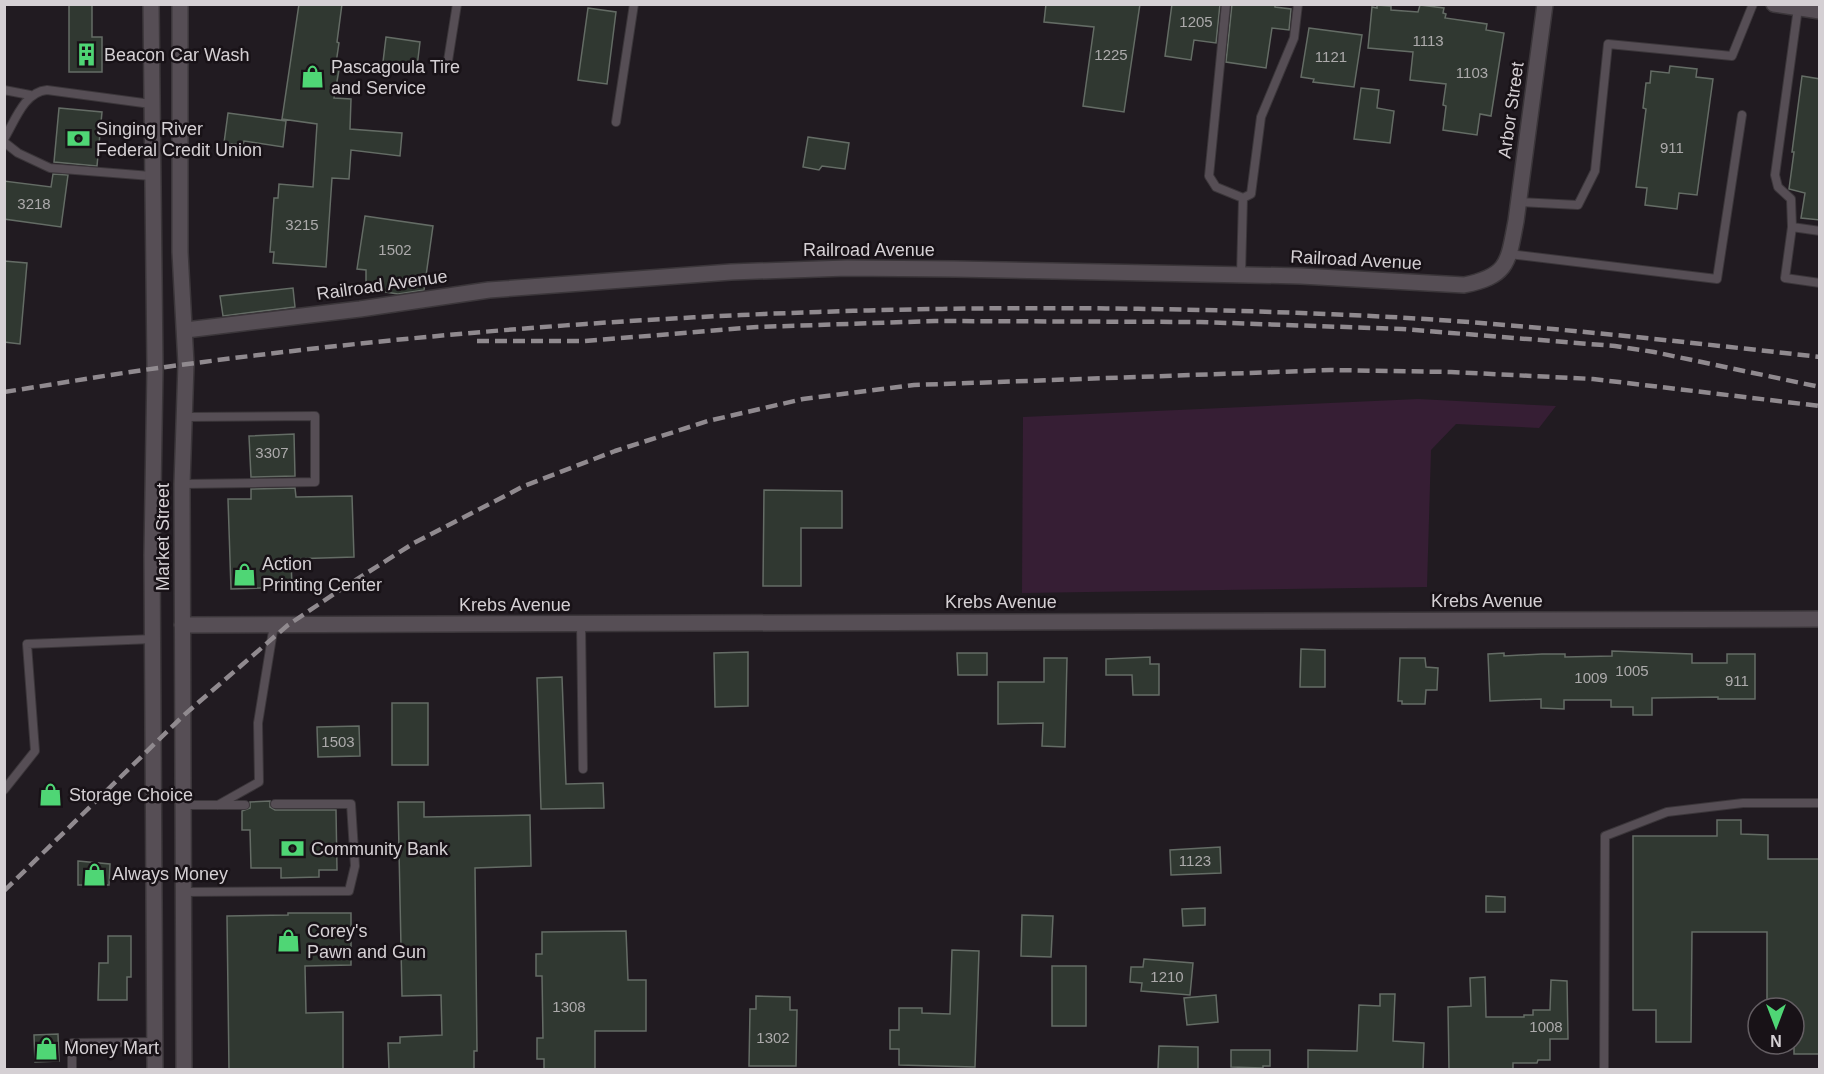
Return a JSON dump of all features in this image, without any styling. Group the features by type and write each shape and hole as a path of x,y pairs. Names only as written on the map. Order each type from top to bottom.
{"street":[{"name":"Market Street","path":"151,4 155,368 153,639 155,1070"},
{"name":"Market Street","path":"180,4 180,252 186,330 186,417 182,484 184,1070"},
{"name":"Arbor Street","path":"1516,221 1545,4"},
{"path":"1774,4 1820,11"},
{"name":"Railroad Avenue","path":"186,330 360,309 489,290 731,272 847,268 1241,275 1464,285 1483,281 1496,274 1505,264 1516,221"},
{"name":"Krebs Avenue","path":"182,625 1820,619"}],"lane":[{"path":"447,67 457,4"},
{"path":"616,122 634,4"},
{"path":"1226,4 1209,176 1216,187 1243,198 1251,194 1261,117 1294,38 1298,4"},
{"path":"1518,202 1578,205 1595,171 1608,44 1732,56 1753,4"},
{"path":"1798,8 1775,175 1778,188 1791,199 1792,227 1785,278 1820,283"},
{"path":"4,90 30,95"},
{"path":"152,104 38,90 30,95 4,140 18,153 50,168 152,176"},
{"path":"1509,254 1717,279 1742,115"},
{"path":"1241,275 1243,198"},
{"path":"1792,227 1820,231"},
{"path":"182,484 315,482 315,416 186,417"},
{"path":"581,624 583,769"},
{"path":"218,805 259,782 258,723 274,625"},
{"path":"4,790 35,751 27,644 153,639"},
{"path":"1604,1070 1605,836 1667,813 1743,803 1820,803"},
{"path":"184,892 349,891 355,867 351,804 275,804"},
{"path":"184,805 245,805"},
{"path":"72,1070 72,1043 154,1042"}],"shaded area":[{"path":"1418,399 1556,406 1539,428 1456,424 1431,450 1427,587 1022,593 1023,417"}],"building":[{"name":"Beacon Car Wash","path":"69,4 92,4 92,37 102,37 102,72 69,72"},
{"path":"299,4 342,4 335,70 339,70 334,98 351,99 350,129 402,133 400,156 351,150 349,179 332,178 326,267 273,263 274,252 270,252 274,198 278,198 279,184 313,187 317,124 282,119"},
{"path":"1046,4 1140,4 1124,112 1083,106 1094,27 1044,22"},
{"path":"1172,4 1220,4 1216,43 1194,40 1191,60 1165,56"},
{"path":"1232,4 1275,4 1275,7 1291,9 1289,30 1272,28 1266,68 1226,62"},
{"path":"1377,5 1391,6 1391,10 1418,12 1420,5 1444,8 1445,18 1487,24 1486,30 1504,33 1491,116 1480,114 1477,135 1443,130 1446,84 1410,80 1413,52 1368,48 1372,7 1377,8"},
{"path":"588,8 616,12 607,84 578,80"},
{"path":"1309,28 1362,35 1354,87 1313,82 1314,79 1301,77"},
{"path":"386,37 420,42 417,67 383,62"},
{"path":"1670,66 1697,69 1696,77 1713,79 1697,195 1679,193 1677,209 1645,205 1647,188 1636,187 1646,109 1643,108 1646,83 1650,83 1651,71 1669,73"},
{"path":"1802,76 1820,79 1820,220 1801,218 1805,193 1789,189"},
{"path":"1361,88 1379,90 1377,108 1394,111 1390,143 1354,139"},
{"name":"Singing River Federal Credit Union","path":"59,108 102,112 97,166 54,162"},
{"path":"228,113 286,121 283,147 244,141 243,145 224,143"},
{"path":"808,137 849,143 845,169 822,166 819,170 803,167"},
{"path":"53,174 68,175 61,227 4,219 4,181 51,187"},
{"path":"365,216 433,226 424,290 398,294 366,289 366,270 357,269"},
{"path":"4,261 27,263 20,344 4,342"},
{"path":"293,288 295,307 223,316 220,296"},
{"path":"294,434 295,476 251,477 249,436"},
{"path":"295,488 296,497 352,496 354,557 291,559 292,587 231,589 228,499 251,499 251,489"},
{"path":"764,490 842,491 842,528 801,528 801,586 763,586"},
{"path":"1301,649 1325,650 1325,687 1300,687"},
{"path":"1612,651 1692,654 1692,663 1727,663 1727,654 1755,654 1755,699 1652,698 1652,715 1633,715 1633,707 1611,707 1611,700 1564,700 1564,709 1541,708 1541,699 1490,701 1488,654 1612,656"},
{"path":"748,652 748,706 715,707 714,653"},
{"path":"957,653 987,653 987,675 958,675"},
{"path":"1150,657 1150,664 1159,664 1159,695 1133,695 1132,675 1106,675 1106,659"},
{"path":"1044,658 1067,658 1065,747 1042,746 1043,723 998,724 998,682 1044,682"},
{"path":"1400,658 1425,658 1426,667 1438,668 1437,690 1426,690 1425,704 1402,704 1402,701 1398,701"},
{"path":"562,677 566,784 603,783 604,808 541,809 537,678"},
{"path":"392,703 428,703 428,765 392,765"},
{"path":"359,726 360,756 318,757 317,727"},
{"name":"Community Bank","path":"270,801 270,807 275,810 336,810 337,870 319,870 319,877 281,878 281,868 251,868 250,830 242,830 242,811 250,808 250,802"},
{"path":"398,802 424,802 424,817 530,815 531,866 475,868 477,1051 474,1051 474,1070 389,1070 388,1043 400,1043 400,1037 442,1035 441,995 402,996"},
{"path":"1717,820 1741,820 1741,834 1768,835 1768,859 1820,859 1820,1054 1806,1054 1806,996 1767,996 1767,932 1692,932 1691,1042 1656,1042 1656,1010 1633,1010 1633,836 1717,836"},
{"path":"1220,847 1221,873 1171,875 1170,850"},
{"name":"Always Money","path":"78,861 110,864 109,885 78,885"},
{"path":"1486,896 1505,897 1505,912 1486,912"},
{"path":"1205,908 1205,925 1183,926 1182,909"},
{"path":"288,913 351,913 351,965 305,966 306,1013 343,1012 343,1070 229,1070 227,916 288,915"},
{"path":"1022,915 1053,916 1051,957 1021,956"},
{"path":"626,931 628,980 646,980 646,1031 595,1031 595,1070 544,1070 544,1059 537,1059 537,1038 543,1038 542,976 536,976 536,954 542,954 542,932"},
{"path":"108,936 131,936 131,977 127,977 127,1000 98,1000 99,963 108,963"},
{"path":"952,950 979,951 975,1067 899,1065 899,1049 890,1049 890,1030 899,1030 899,1008 922,1008 922,1013 950,1014"},
{"path":"1144,959 1193,963 1190,995 1141,991 1142,983 1130,982 1131,967 1143,967"},
{"path":"1052,966 1086,966 1086,1026 1052,1026"},
{"path":"1485,977 1486,1017 1524,1017 1524,1015 1533,1015 1533,1010 1550,1010 1551,980 1567,981 1568,1039 1550,1039 1550,1060 1538,1060 1537,1063 1513,1063 1513,1070 1449,1070 1448,1007 1471,1006 1470,978"},
{"path":"1380,994 1395,994 1393,1041 1424,1043 1423,1070 1308,1070 1308,1050 1357,1051 1359,1005 1380,1006"},
{"path":"1216,995 1218,1022 1187,1025 1184,998"},
{"path":"756,996 790,997 790,1010 797,1010 796,1066 749,1066 750,1009 756,1009"},
{"name":"Money Mart","path":"58,1034 59,1061 35,1062 34,1035"},
{"path":"1159,1046 1198,1047 1198,1069 1158,1069"},
{"path":"1231,1050 1270,1050 1270,1066 1263,1066 1263,1068 1231,1067"}],"railway":[{"path":"4,392 158,368 465,333 773,314 928,309 1082,308 1391,317 1552,329 1820,357"},
{"path":"477,341 585,341 757,327 935,321 1200,322 1402,329 1615,346 1820,387"},
{"path":"4,891 184,715 288,625 340,590 414,543 524,486 615,451 708,421 803,399 914,385 1331,370 1451,372 1593,379 1820,406"}],"place":[{"name":"Beacon Car Wash","path":"86,55"},
{"name":"Pascagoula Tire and Service","path":"313,77"},
{"name":"Singing River Federal Credit Union","path":"78,139"},
{"name":"Action Printing Center","path":"244,574"},
{"name":"Storage Choice","path":"51,795"},
{"name":"Community Bank","path":"293,849"},
{"name":"Always Money","path":"94,874"},
{"name":"Corey's Pawn and Gun","path":"289,941"},
{"name":"Money Mart","path":"46,1048"}]}
